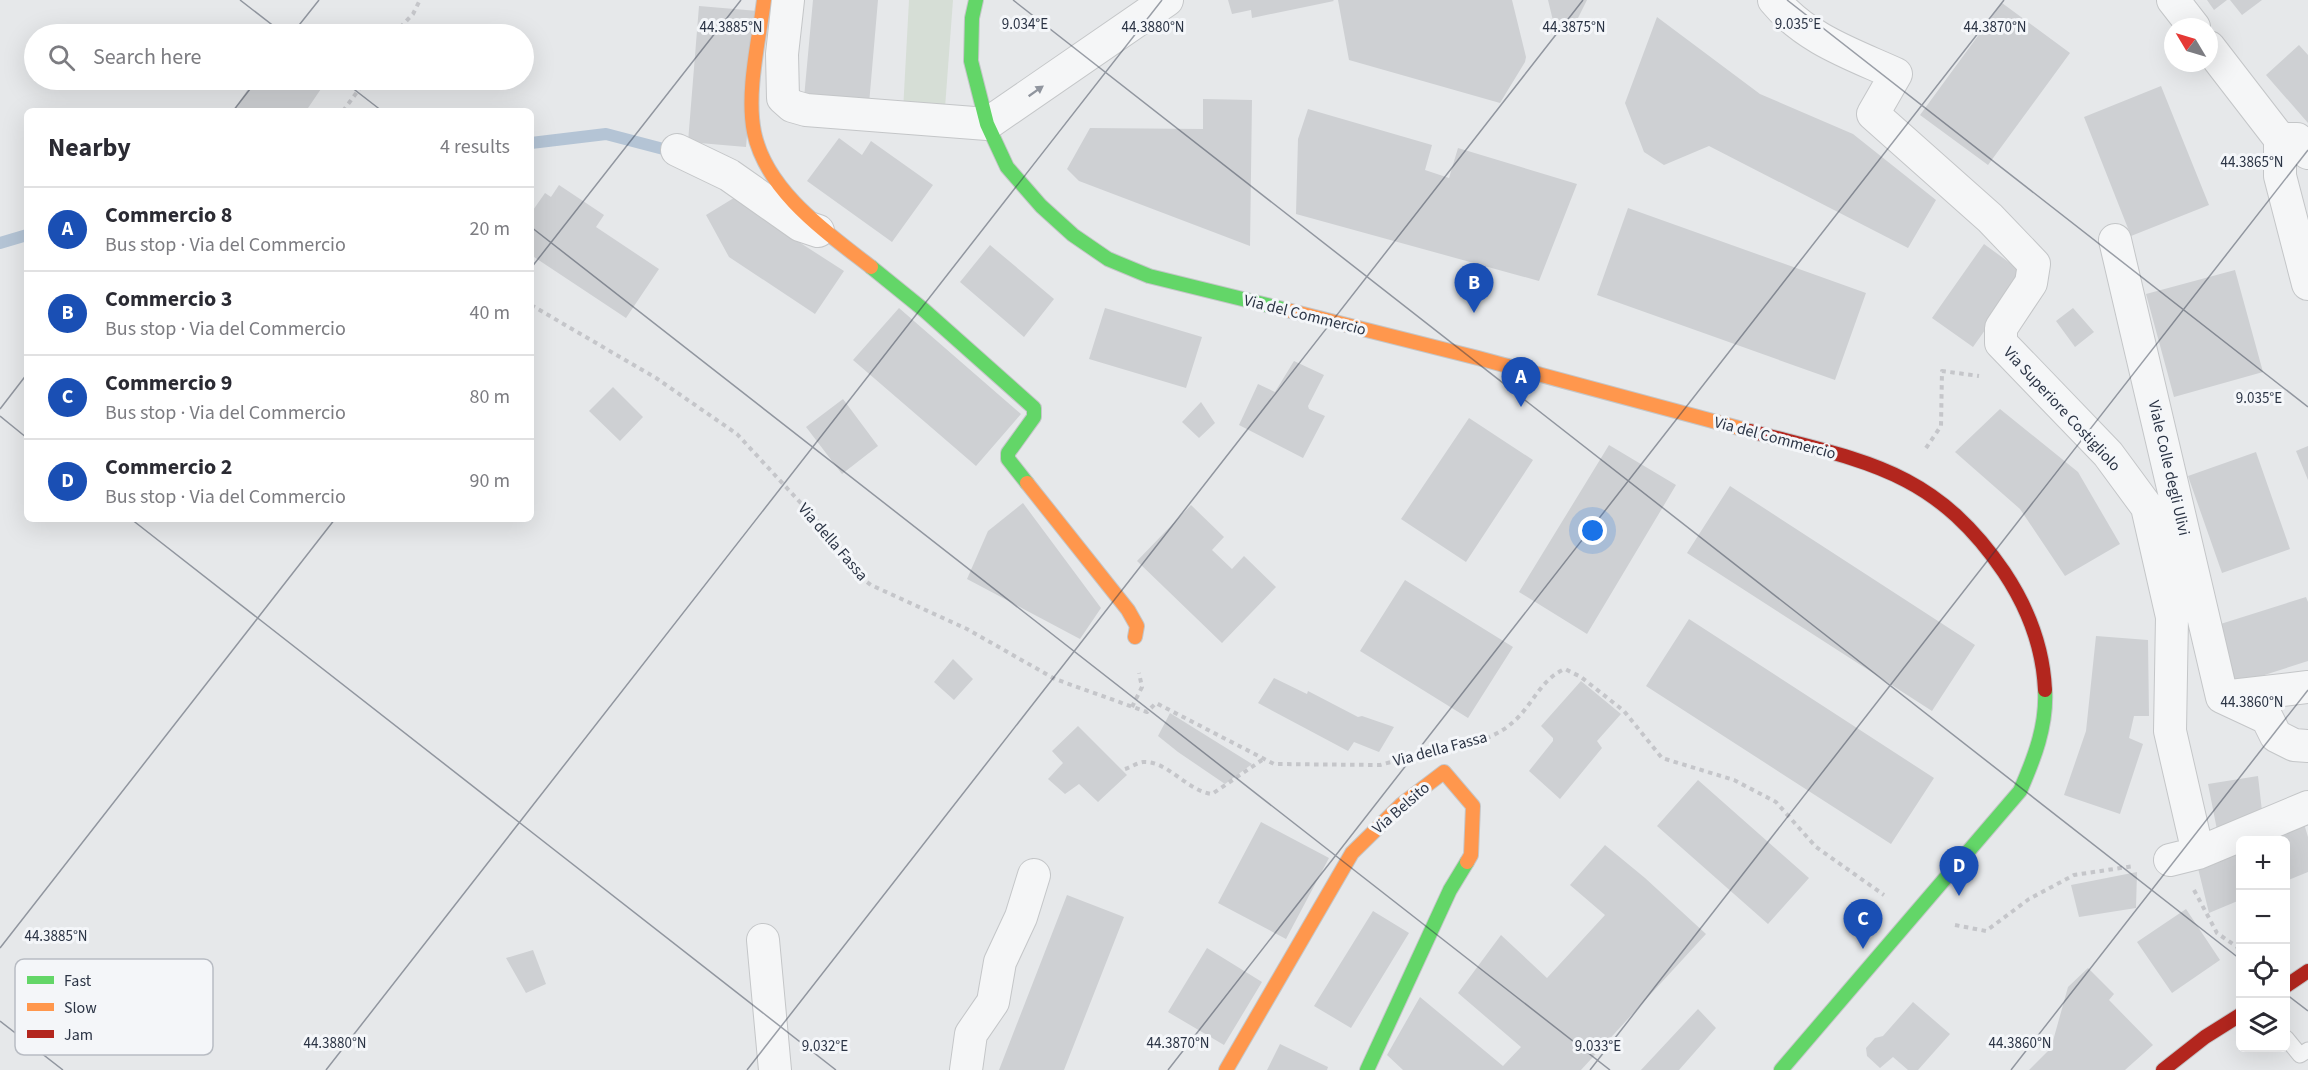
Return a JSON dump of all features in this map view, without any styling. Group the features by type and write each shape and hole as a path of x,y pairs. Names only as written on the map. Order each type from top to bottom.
{"street":[{"path":"764,0 753,104 754,132 761,153 777,181 801,208 908,296 1034,408 1034,417 1008,453 1008,459 1128,610 1137,626 1135,637"},
{"path":"788,0 782,54 783,98 792,106 806,110 987,124 1167,0"},
{"name":"Via del Commercio","path":"976,0 972,18 971,61 987,124 1007,168 1041,206 1073,235 1108,259 1149,276 1534,373 1862,461 1905,478 1924,489 1958,515 2006,573 2033,623 2045,668 2047,690 2041,739 2033,765 2020,791 1781,1070"},
{"name":"Via Superiore Costigliolo","path":"1774,0 1788,17 1814,36 1896,74 1873,114 1990,218 2034,264 2031,283 2001,328 2001,343 2108,454 2147,507 2172,617 2170,731 2182,857"},
{"path":"2173,0 2186,18"},
{"path":"2218,59 2280,139 2280,177 2308,284"},
{"path":"2280,139 2297,139 2308,153"},
{"path":"677,150 729,175 800,225 816,231 828,231"},
{"name":"Viale Colle degli Ulivi","path":"2115,240 2222,697"},
{"path":"2222,697 2308,687"},
{"path":"2222,697 2268,718 2276,736 2294,745 2308,746"},
{"name":"Via Belsito","path":"1226,1070 1352,853 1402,804 1444,772 1473,806 1471,855 1450,890 1367,1070"},
{"path":"2182,857 2308,807"},
{"path":"966,1070 971,1034 993,1002 1000,963 1021,917 1034,875"},
{"path":"763,940 775,1070"},
{"path":"2290,983 2308,971"},
{"path":"2163,1070 2205,1037 2236,1018"}],"lane":[{"path":"2290,1043 2300,1055 2308,1050"}],"path":[{"path":"404,24 413,14 420,0"},
{"path":"345,108 359,90"},
{"name":"Via della Fassa","path":"534,307 656,378 736,434 834,539 859,576 871,585 967,628 1055,679 1147,712 1156,702 1262,760 1274,764 1380,765 1402,759"},
{"path":"1905,478 1941,426 1942,371 1999,378 2001,343"},
{"name":"Via della Fassa","path":"1459,746 1482,741 1512,723 1554,674 1565,669 1581,677 1624,711 1662,758 1734,780 1776,802 1816,847 1874,888"},
{"path":"1125,769 1141,762 1155,763 1200,793 1212,794 1262,760"},
{"path":"1913,917 1986,931 2029,899 2074,875 2182,857 2217,933 2236,946"}],"shaded area":[{"path":"909,0 953,0 945,108 903,111"}],"building":[{"path":"813,0 878,0 869,104 804,98"},
{"path":"1228,0 1334,1 1252,18 1251,10 1232,14"},
{"path":"1338,0 1512,0 1526,57 1525,62 1500,103 1349,60"},
{"path":"1548,0 1587,0 1572,30 1555,29"},
{"path":"2207,0 2227,0 2214,10"},
{"path":"2230,0 2262,0 2242,15"},
{"path":"2002,3 2070,53 1988,165 1920,115"},
{"path":"699,6 758,11 746,147 688,142"},
{"path":"1657,17 1760,94 1853,134 1936,200 1908,248 1709,146 1664,165 1644,152 1625,103"},
{"path":"2299,45 2308,55 2308,123 2266,75"},
{"path":"2161,86 2209,205 2131,236 2084,117"},
{"path":"247,90 320,90 308,108 235,108"},
{"path":"1203,99 1252,100 1250,246 1079,181 1067,169 1090,128 1203,129"},
{"path":"1308,109 1432,145 1425,170 1449,178 1458,148 1577,184 1539,281 1296,214 1298,139"},
{"path":"839,138 862,155 871,141 933,185 892,242 807,181"},
{"path":"559,185 604,215 596,227 659,269 626,318 534,257 534,209 545,193 551,197"},
{"path":"742,193 757,215 844,271 815,314 729,257 706,215"},
{"path":"1628,208 1866,293 1835,380 1597,295"},
{"path":"1984,244 2025,274 1973,347 1932,318"},
{"path":"990,245 1054,299 1024,337 960,282"},
{"path":"2235,270 2263,372 2174,397 2146,294"},
{"path":"899,308 1021,414 976,466 853,360"},
{"path":"1105,308 1202,337 1186,388 1089,359"},
{"path":"2073,308 2094,332 2075,347 2056,321"},
{"path":"1294,361 1324,375 1308,406 1309,409 1325,416 1303,458 1239,425 1258,384 1275,392"},
{"path":"613,387 643,417 620,441 589,411"},
{"path":"843,399 878,446 842,474 806,427"},
{"path":"1201,402 1215,423 1199,438 1182,422"},
{"path":"2000,409 2078,472 2120,544 2065,576 2020,509 1955,452"},
{"path":"1469,418 1533,460 1466,562 1401,519"},
{"path":"1609,445 1676,485 1587,634 1519,592"},
{"path":"2308,446 2308,480 2296,451"},
{"path":"2256,452 2290,549 2222,573 2188,476"},
{"path":"1730,486 1975,645 1932,711 1687,553"},
{"path":"1023,503 1101,608 1080,639 967,579 988,531"},
{"path":"1191,505 1224,537 1212,550 1232,569 1244,556 1276,587 1222,643 1137,561"},
{"path":"1405,580 1513,647 1468,718 1360,651"},
{"path":"2306,597 2308,602 2308,661 2230,686 2211,627"},
{"path":"1689,619 1934,778 1891,844 1646,686"},
{"path":"2096,636 2148,640 2149,716 2134,716 2129,738 2143,744 2120,814 2064,795 2086,731"},
{"path":"953,659 973,679 954,700 934,682"},
{"path":"1274,678 1307,694 1308,691 1358,717 1362,716 1394,727 1379,752 1354,742 1348,751 1258,703"},
{"path":"1581,681 1621,714 1597,741 1602,748 1560,799 1529,771 1553,741 1553,738 1541,726"},
{"path":"1170,713 1252,764 1225,784 1158,736"},
{"path":"1078,726 1127,775 1098,802 1079,784 1065,794 1048,779 1063,763 1052,751"},
{"path":"2258,776 2263,820 2219,840 2208,784"},
{"path":"1698,780 1809,878 1768,924 1657,826"},
{"path":"2302,817 2308,837 2308,872 2290,879 2290,836 2254,836"},
{"path":"1261,822 1329,858 1286,939 1218,903"},
{"path":"2236,844 2236,902 2209,913 2196,860"},
{"path":"1605,845 1706,934 1581,1070 1403,1070 1387,1055 1420,997 1503,1066 1521,1047 1458,993 1501,935 1547,978 1605,915 1570,885"},
{"path":"2137,872 2136,908 2079,917 2071,885"},
{"path":"1067,895 1124,917 1064,1070 999,1070"},
{"path":"2186,909 2220,960 2172,993 2137,942"},
{"path":"1373,911 1409,933 1351,1028 1314,1006"},
{"path":"1207,948 1262,982 1224,1045 1168,1012"},
{"path":"533,950 546,984 526,993 506,958"},
{"path":"2088,968 2114,994 2109,1000 2153,1045 2125,1070 2029,1070 2051,1048 2068,987"},
{"path":"1913,1002 1950,1034 1918,1070 1908,1070 1893,1057 1880,1068 1867,1056 1866,1048 1875,1038 1883,1036"},
{"path":"1698,1009 1716,1028 1679,1070 1641,1070"},
{"path":"1280,1044 1328,1067 1327,1070 1267,1070"}],"waterway":[{"path":"534,143 606,134 671,151"},
{"path":"0,243 24,236"}],"traffic: fast":[{"path":"976,0 972,18 971,61 987,124 1007,167 1041,206 1073,235 1108,259 1149,276 1287,310"},
{"path":"871,267 924,310 1034,408 1034,417 1008,453 1008,459 1027,483"},
{"path":"1781,1070 2020,791 2042,729 2045,690"},
{"path":"1367,1070 1450,890 1467,862"}],"traffic: slow":[{"path":"764,0 751,100 754,132 761,153 771,173 800,208 871,267"},
{"path":"1287,310 1478,358 1750,431"},
{"path":"1027,483 1128,610 1137,626 1135,637"},
{"path":"1226,1070 1352,853 1402,804 1444,772 1473,806 1471,855 1467,862"}],"traffic: jam":[{"path":"1750,431 1861,461 1922,490 1950,510 1977,537 2004,572 2020,599 2033,628 2041,658 2045,690"},
{"path":"2290,983 2308,971"},
{"path":"2163,1070 2205,1037 2236,1018"}],"place":[{"name":"Commercio 3","path":"1474,313"},
{"name":"Commercio 8","path":"1521,407"},
{"name":"Commercio 2","path":"1959,896"},
{"name":"Commercio 9","path":"1863,949"}]}
